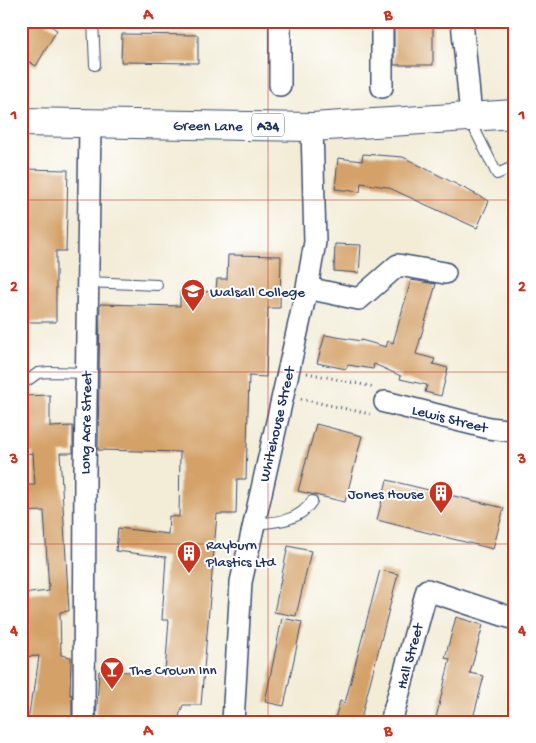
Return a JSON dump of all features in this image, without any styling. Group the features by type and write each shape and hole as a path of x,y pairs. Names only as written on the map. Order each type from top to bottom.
{"highway":[{"name":"Green Lane","path":"21,122 312,126 515,114"}],"street":[{"path":"280,21 280,85"},
{"path":"382,21 382,86"},
{"path":"462,21 470,117"},
{"name":"Long Acre Street","path":"84,722 86,373 90,124"},
{"name":"Whitehouse Street","path":"233,722 241,582 307,288 315,242 312,126"},
{"path":"307,288 359,299 398,265 445,273"},
{"name":"Lewis Street","path":"385,402 489,428 515,431"},
{"name":"Hall Street","path":"391,722 427,590 515,619"}],"lane":[{"path":"93,21 95,65"},
{"path":"470,117 496,174 515,166"},
{"path":"88,282 157,285"},
{"path":"21,385 38,374 49,372 86,373"},
{"path":"253,524 278,522 296,517 307,509 312,501"}],"path":[{"path":"282,395 373,415 385,402 374,387 289,369"}],"building":[{"path":"21,21 43,21 57,30 36,66 21,57"},
{"path":"394,21 433,21 433,65 394,65"},
{"path":"122,34 198,35 198,63 121,62"},
{"path":"363,154 403,157 489,201 477,228 387,187 361,183 360,192 335,189 338,158 362,161"},
{"path":"21,169 68,170 66,251 56,251 56,322 21,322"},
{"path":"335,244 361,245 359,273 334,271"},
{"path":"228,255 281,256 280,308 268,308 266,377 249,376 246,479 237,479 236,514 217,514 201,705 183,705 177,722 96,722 99,671 165,673 169,620 162,620 166,557 116,551 118,528 168,534 169,516 179,517 180,452 98,450 100,304 180,306 180,291 216,292 217,279 227,279"},
{"path":"411,280 436,284 416,354 435,359 433,364 448,368 441,396 425,392 427,385 400,379 401,376 374,364 373,369 348,365 346,369 317,363 325,335 361,340 386,347 388,341 393,343"},
{"path":"50,395 50,427 73,426 73,453 60,453 69,611 60,612 61,655 71,657 70,695 72,695 72,722 28,721 39,656 21,657 21,594 49,591 44,511 21,512 21,485 35,485 33,453 21,454 21,396"},
{"path":"316,424 362,436 345,502 298,491"},
{"name":"Jones House","path":"387,480 504,508 493,549 377,520"},
{"path":"288,546 311,551 296,616 274,612"},
{"path":"380,570 398,574 360,722 334,722 340,701 345,703"},
{"path":"456,617 483,625 470,673 484,676 472,722 435,722 450,659 445,658"},
{"path":"282,618 302,622 284,706 265,702"}],"place":[{"name":"Walsall College","path":"193,312"},
{"name":"Jones House","path":"441,514"},
{"name":"Rayburn Plastics Ltd","path":"189,574"},
{"name":"The Crown Inn","path":"112,690"}]}
